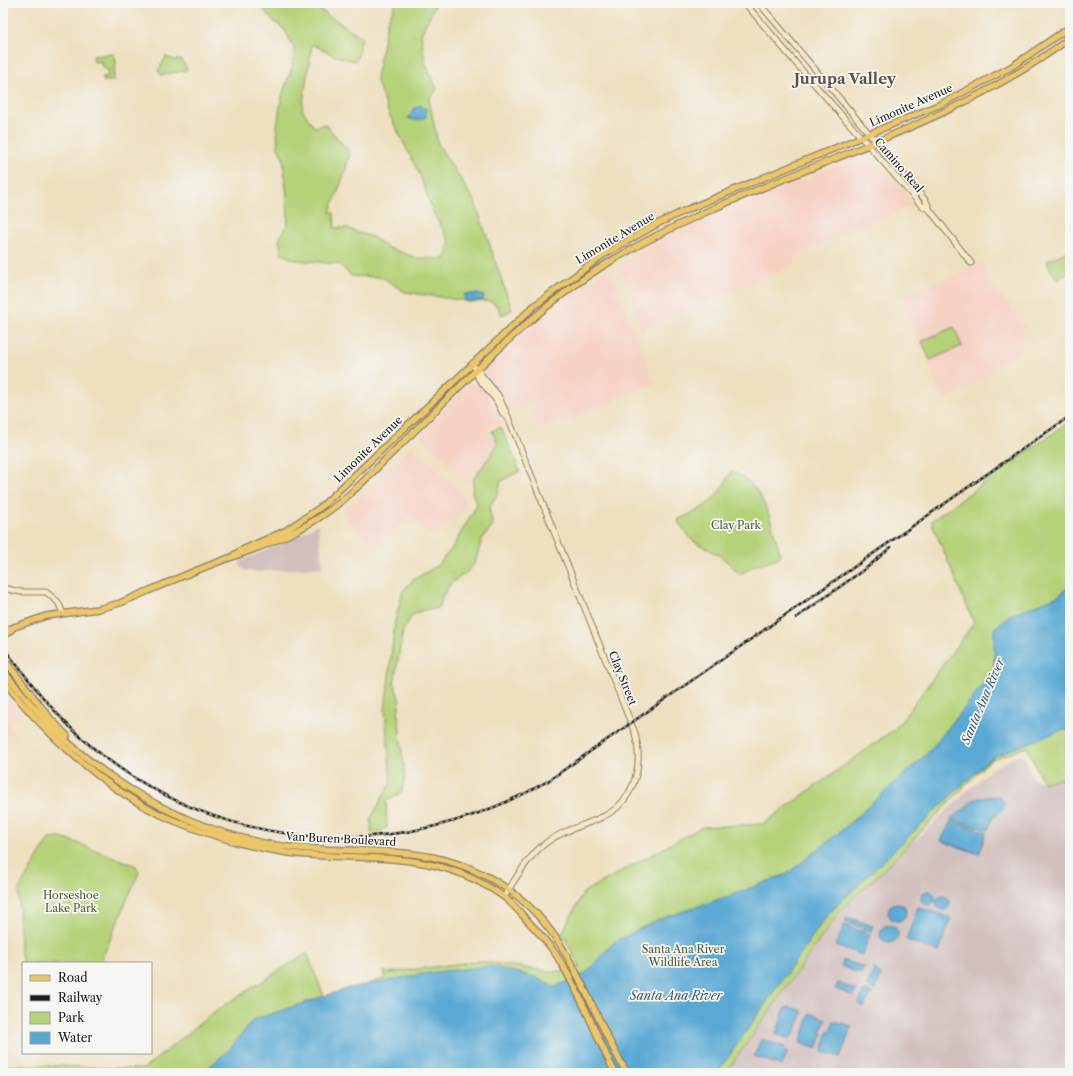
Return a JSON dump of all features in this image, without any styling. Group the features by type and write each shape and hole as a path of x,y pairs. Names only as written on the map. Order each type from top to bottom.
{"main road":[{"name":"Camino Real","path":"745,3 800,68 921,205 930,210"},
{"name":"Camino Real","path":"759,3 926,201 930,210 971,263"},
{"name":"Limonite Avenue","path":"230,558 240,550 285,531 320,507 520,317 603,255 694,207 941,104 989,80 1032,54 1070,27"},
{"name":"Limonite Avenue","path":"3,631 46,616 98,609 120,603 230,558 247,554 288,536 329,511 410,436 520,330 553,303 598,270 644,241 696,216 876,141 976,97 1024,70 1070,38"},
{"name":"Clay Street","path":"472,364 498,395 508,417 635,733 638,760 633,788 618,806 600,818 548,841 533,856 504,897"},
{"path":"410,436 409,427 435,402 437,396"},
{"path":"3,588 21,592 46,592 54,598 63,613"},
{"name":"Limonite Avenue","path":"3,637 14,627"},
{"path":"3,658 73,746"},
{"name":"Van Buren Boulevard","path":"3,671 39,713 73,746 104,771 163,808 190,820 232,835 275,845 306,848 409,852 434,856 476,870 508,890 528,906 545,924 563,950 578,974 627,1073"},
{"name":"Van Buren Boulevard","path":"3,682 62,746 116,788 154,812 220,837 273,851 297,854 410,860 435,864 461,873 504,897 547,942 560,960 616,1073"},
{"path":"154,812 163,808"}],"shaded area":[{"path":"867,154 873,158 878,167 893,179 915,204 802,252 789,268 642,329 621,269 623,262 656,243 702,221 800,181 813,179 812,175 845,161 846,163 859,155"},
{"path":"982,263 990,281 1026,328 1019,354 1014,355 962,391 946,399 942,397 903,301 904,296"},
{"path":"604,271 609,273 614,281 655,383 559,424 557,419 539,427 532,409 536,408 534,402 513,410 508,408 497,388 485,374 486,369 559,303"},
{"path":"477,382 496,407 501,423 489,428 495,445 474,474 470,484 454,473 456,469 420,434 470,384"},
{"path":"411,446 461,494 466,505 461,513 432,537 410,515 376,548 342,514"},
{"path":"318,524 323,567 254,572 244,570 240,566 241,561 290,540"},
{"path":"8,698 22,719 10,724 14,733 3,739 3,701"},
{"path":"1019,755 1025,757 1032,778 1043,783 1070,777 1070,1073 726,1073 840,911 991,769"}],"green space":[{"path":"258,3 309,3 362,37 357,59 355,61 335,56 312,44 302,109 314,127 325,124 350,153 344,175 330,212 334,213 335,228 348,228 373,237 386,247 417,258 445,259 450,242 433,212 420,175 389,114 376,79 387,22 396,3 436,3 421,34 425,63 437,89 429,100 438,144 475,202 512,310 502,315 496,305 489,301 473,302 405,292 382,277 351,276 339,264 296,260 282,254 279,240 288,223 287,197 283,157 278,148 277,126 282,96 293,64 295,50 285,30 272,20"},
{"path":"114,54 116,62 113,81 103,81 103,77 108,76 108,70 101,66 101,61 94,62 93,56"},
{"path":"166,57 175,60 182,60 187,70 161,75 158,71"},
{"path":"1070,251 1070,271 1058,280 1049,268 1047,261"},
{"path":"954,327 962,346 930,360 922,341"},
{"name":"Santa Ana River Wildlife Area","path":"1070,421 1070,777 1043,783 1027,747 993,759 986,764 897,857 840,911 726,1073 3,1073 3,1066 30,1065 144,1069 214,1012 307,953 325,999 385,978 384,971 388,973 478,961 554,972 580,967 562,933 584,892 702,827 763,824 896,728 974,623 931,521"},
{"path":"501,427 520,471 501,481 498,493 489,508 493,526 482,539 475,563 466,573 451,583 442,597 439,608 424,610 412,615 403,631 394,683 400,701 398,714 405,777 402,791 386,801 387,827 383,830 371,833 371,818 391,782 385,711 395,621 403,591 413,580 438,565 452,548 477,505 472,492 474,478 495,449 497,442 492,431"},
{"name":"Clay Park","path":"733,472 744,478 753,486 760,496 770,518 780,554 778,558 758,564 740,574 721,556 693,541 678,522 679,519 697,511 710,502 720,490 730,473"},
{"name":"Horseshoe Lake Park","path":"59,838 69,840 136,866 139,872 100,962 23,962 20,949 19,889 49,839"}],"water":[{"path":"420,105 426,109 426,117 417,120 408,118 415,108"},
{"path":"464,294 478,294 484,296 483,300 467,302 464,298"},
{"name":"Santa Ana River","path":"1070,585 1070,731 1062,730 995,756 985,763 828,914 717,1073 202,1073 230,1049 253,1020 349,988 428,973 490,966 535,977 554,987 585,974 614,942 657,920 732,895 787,874 843,829 927,754 994,669 994,629 1008,616 1058,596"},
{"path":"998,796 1005,804 1003,809 992,819 988,830 950,819 966,808 972,801 979,798"},
{"path":"951,821 986,832 979,854 941,841"},
{"path":"928,891 933,893 935,898 933,903 928,905 923,903 921,898 923,893"},
{"path":"943,896 948,898 950,903 948,908 943,910 938,908 936,903 938,898"},
{"path":"897,903 903,906 906,912 903,918 897,921 891,918 888,912 891,906"},
{"path":"918,907 951,918 939,952 906,940"},
{"path":"847,917 873,926 871,931 845,922"},
{"path":"844,925 870,934 862,955 836,946"},
{"path":"889,925 895,928 898,934 895,940 889,943 883,940 880,934 883,928"},
{"path":"843,960 864,967 861,974 841,966"},
{"path":"874,969 877,970 876,972 881,974 876,990 867,986"},
{"path":"838,983 856,990 854,996 835,989"},
{"path":"864,991 871,993 864,1007 858,1004"},
{"path":"789,1007 803,1011 795,1033 789,1039 776,1034 785,1008"},
{"path":"810,1013 826,1019 817,1049 800,1043"},
{"path":"834,1021 852,1026 840,1057 822,1052 828,1031 830,1032"},
{"path":"761,1039 785,1047 784,1050 788,1051 782,1066 754,1056"}],"railway":[{"path":"3,647 56,712 92,747 143,783 198,810 256,828 314,836 374,836 433,826 492,808 548,781 1070,416"},
{"path":"796,618 869,566 891,547"}],"district":[{"name":"Jurupa Valley","path":"845,79"}]}
